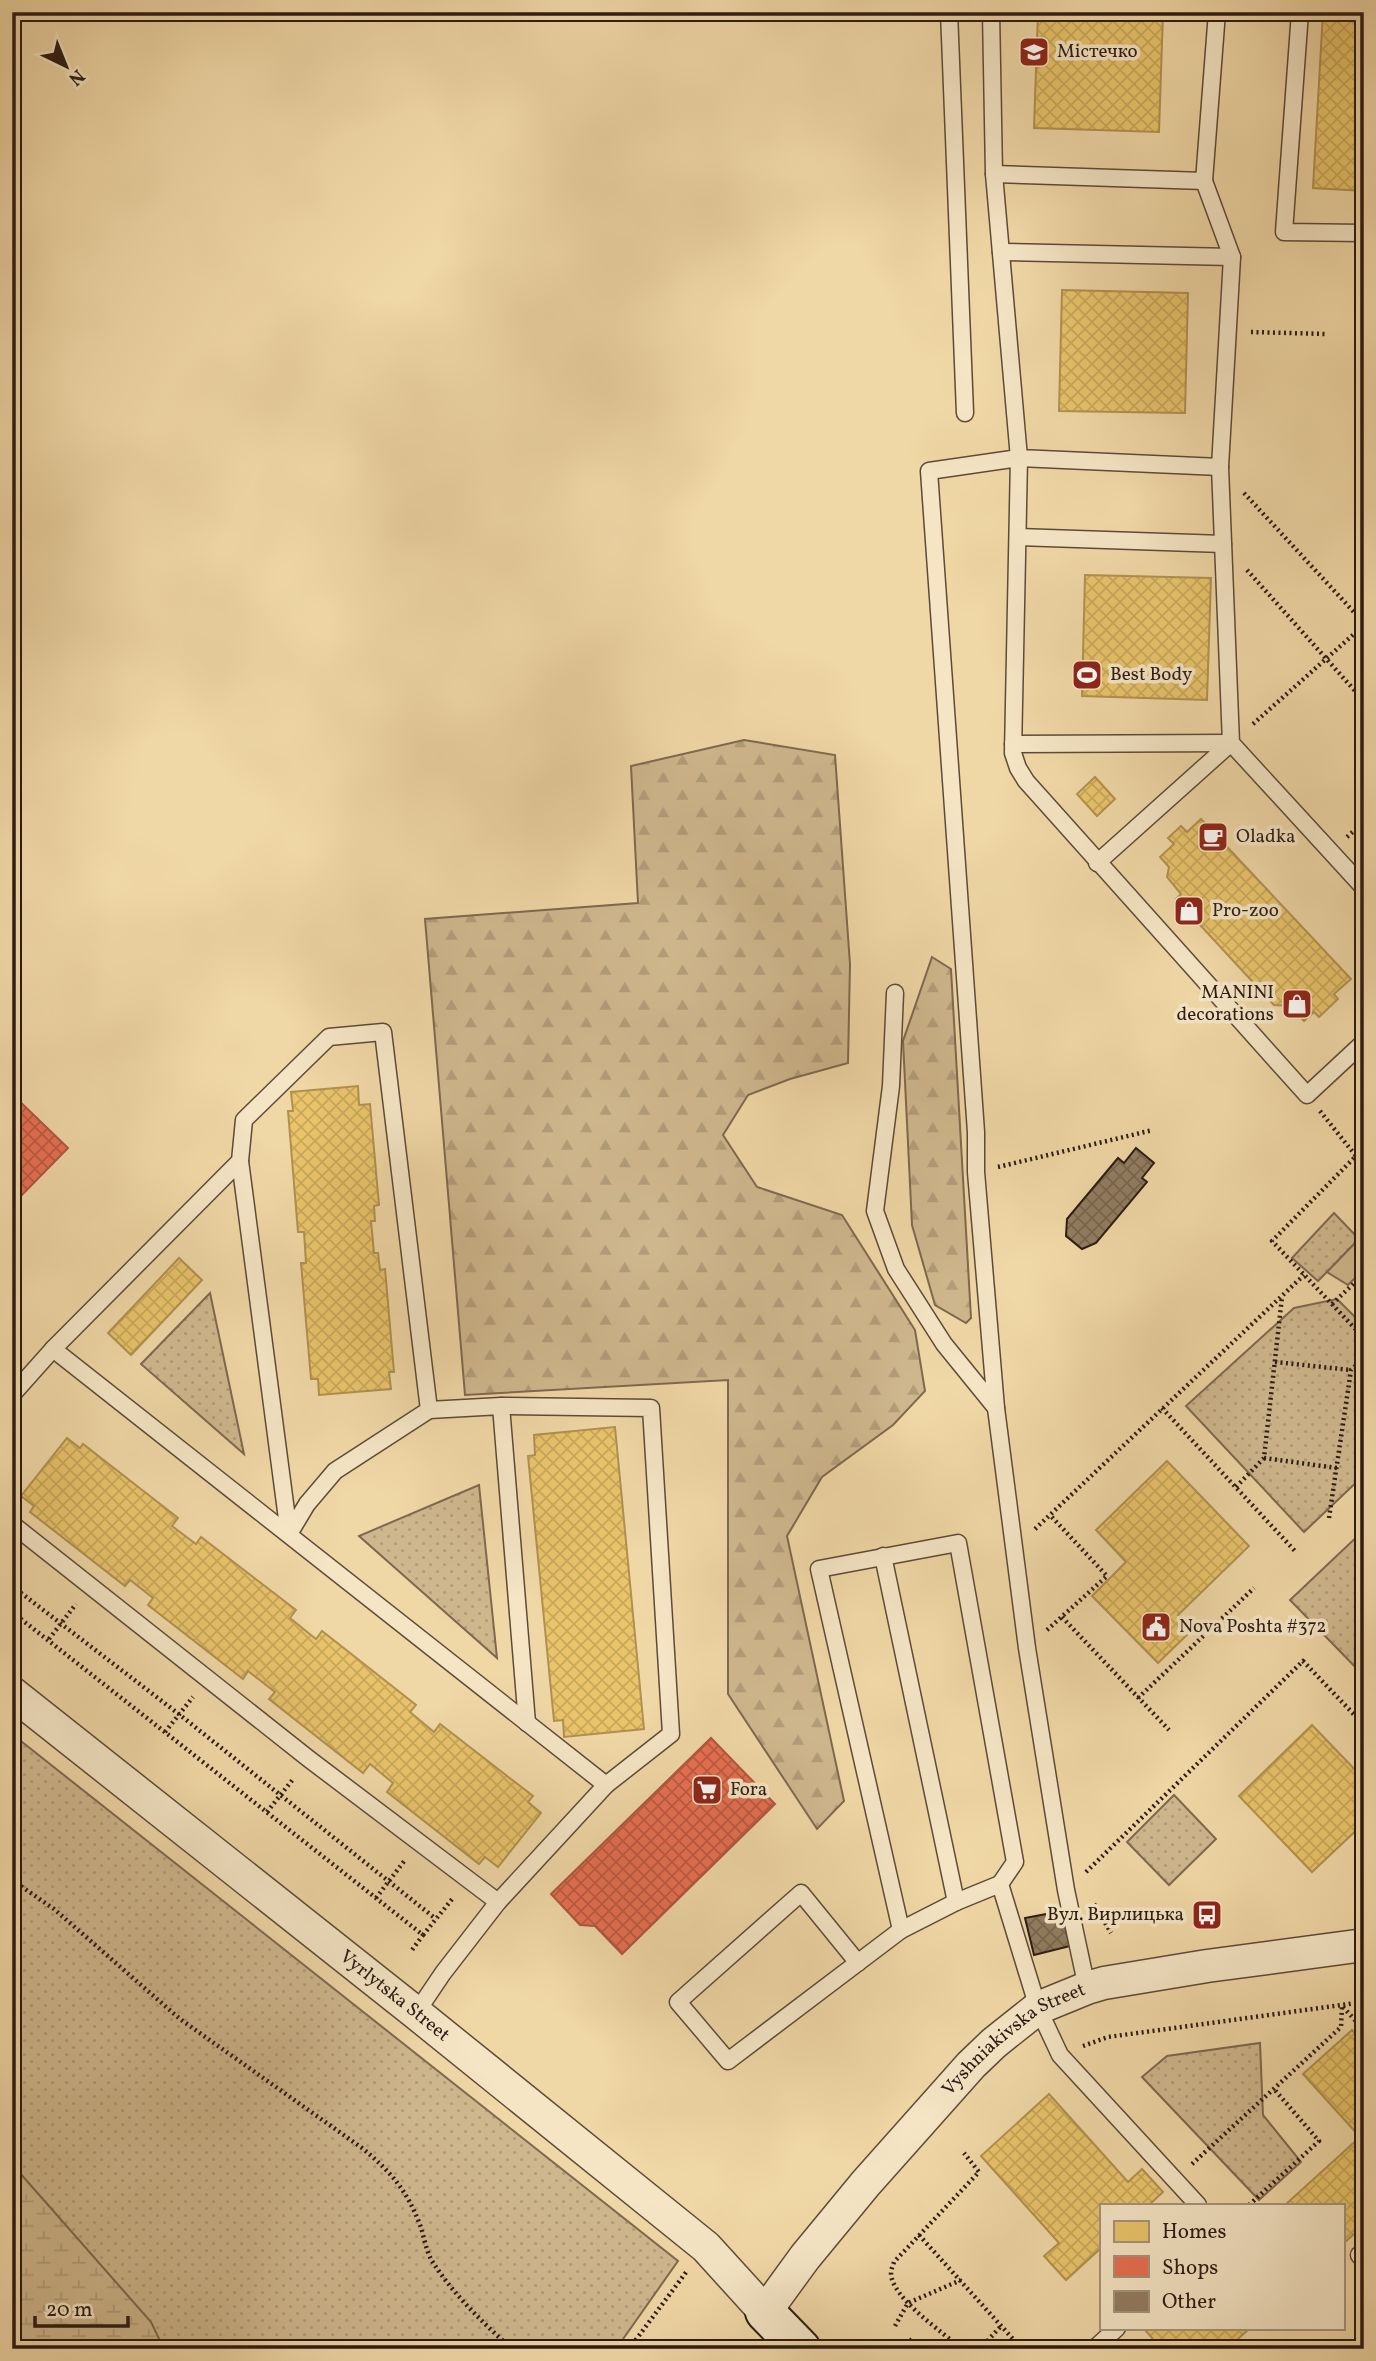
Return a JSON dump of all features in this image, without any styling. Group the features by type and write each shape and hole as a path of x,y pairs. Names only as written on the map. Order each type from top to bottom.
{"street":[{"name":"Vyrlytska Street","path":"12,1693 706,2247 765,2312"},
{"name":"Vyshniakivska Street","path":"765,2312 805,2257 849,2204 971,2065 1038,2008 1087,1988 1208,1966 1364,1945"},
{"path":"765,2312 801,2349"}],"lane":[{"path":"950,12 965,414"},
{"path":"991,12 994,174 1019,458 1013,744 1018,768 1026,781 1097,863 1307,1095 1364,1042"},
{"path":"1217,12 1204,181 1232,257 1220,467 1231,743 1364,888"},
{"path":"1300,12 1284,232 1364,233"},
{"path":"994,174 1204,181"},
{"path":"1001,252 1232,257"},
{"path":"1087,1988 1066,1890 1027,1648 996,1408 976,1172 976,1132 929,471 1019,458 1220,467"},
{"path":"1018,537 1223,544"},
{"path":"1013,744 1231,743"},
{"path":"1097,863 1231,743"},
{"path":"895,993 891,1086 874,1211 896,1269 944,1344 996,1408"},
{"path":"289,1534 240,1161 244,1120 329,1037 383,1032 429,1410"},
{"path":"12,1395 53,1349 240,1161"},
{"path":"53,1349 606,1785"},
{"path":"289,1534 307,1504 335,1471 429,1410 501,1406 651,1408 671,1734 606,1785 498,1902 416,2013"},
{"path":"501,1406 527,1723"},
{"path":"12,1524 309,1759 498,1902"},
{"path":"858,1963 801,1893 678,2002 728,2061 858,1963 901,1930 956,1902 1000,1884 1015,1862 958,1543 819,1569 901,1930"},
{"path":"883,1556 956,1902"},
{"path":"1000,1884 1038,2008 1060,2055 1197,2204"},
{"path":"1094,2349 1115,2330"}],"path":[{"path":"1227,332 1327,334"},
{"path":"1220,467 1364,624 1231,743"},
{"path":"1223,544 1364,701"},
{"path":"1307,1095 1364,1165"},
{"path":"976,1172 1153,1130"},
{"path":"1364,1149 1272,1241 1364,1338"},
{"path":"1332,1304 1364,1274"},
{"path":"1014,1548 1304,1275"},
{"path":"1236,1487 1264,1458 1282,1296"},
{"path":"1329,1518 1351,1370 1364,1358"},
{"path":"1275,1362 1351,1370"},
{"path":"1163,1408 1295,1550"},
{"path":"1264,1458 1337,1468"},
{"path":"1027,1648 1107,1576 1050,1515"},
{"path":"49,1639 90,1585"},
{"path":"12,1586 180,1715 436,1919"},
{"path":"1138,1698 1254,1588"},
{"path":"12,1612 423,1935"},
{"path":"1062,1617 1169,1730"},
{"path":"1066,1890 1303,1661 1364,1725"},
{"path":"165,1732 208,1678"},
{"path":"267,1812 309,1759"},
{"path":"376,1898 418,1843"},
{"path":"12,1880 54,1909 180,2019 387,2168 407,2196 431,2259 481,2321 512,2349"},
{"path":"412,1950 467,1880"},
{"path":"1060,2055 1108,2037 1364,2003"},
{"path":"1342,2007 1364,2030"},
{"path":"1175,2180 1341,2027 1342,2007"},
{"path":"1250,2204 1320,2141 1274,2089"},
{"path":"962,2349 908,2303 895,2288 891,2274 894,2262 979,2172 964,2153"},
{"path":"919,2235 1023,2349"},
{"path":"629,2349 688,2271"},
{"path":"895,2326 908,2303 961,2280"},
{"path":"980,2349 1002,2325"},
{"path":"904,2349 912,2339"}],"green space":[{"path":"744,740 835,755 850,964 848,1063 790,1079 748,1095 723,1135 757,1187 842,1215 915,1330 925,1391 893,1425 822,1477 787,1536 844,1801 817,1829 728,1694 728,1380 465,1395 425,919 638,903 631,766"},
{"path":"932,957 951,969 971,1318 966,1323 935,1305 912,1225 903,1041"},
{"path":"1334,1213 1359,1239 1318,1281 1292,1258"},
{"path":"1359,1239 1364,1245 1364,1269 1348,1285 1327,1272"},
{"path":"210,1293 244,1454 141,1364"},
{"path":"1337,1299 1364,1326 1364,1475 1304,1532 1186,1406 1294,1308"},
{"path":"479,1485 497,1658 359,1536"},
{"path":"1364,1530 1364,1676 1290,1600"},
{"path":"12,1734 678,2261 616,2349 12,2349"},
{"path":"1174,1795 1216,1839 1169,1885 1127,1842"},
{"path":"1260,2043 1263,2115 1301,2162 1259,2200 1142,2077 1167,2056"},
{"path":"12,2164 151,2322 164,2349 18,2349 12,2342"}],"building: Homes":[{"path":"1038,12 1163,13 1159,132 1034,128"},
{"path":"1323,12 1364,12 1364,191 1313,188"},
{"path":"1062,290 1188,293 1185,413 1059,411"},
{"path":"1085,575 1211,578 1207,700 1082,696"},
{"path":"1095,777 1115,799 1097,816 1077,794"},
{"path":"1201,819 1351,979 1334,994 1338,999 1319,1017 1314,1012 1304,1021 1290,1006 1274,1005 1176,899 1181,894 1167,877 1169,867 1160,857 1174,844 1168,838 1181,826 1187,832"},
{"path":"358,1086 359,1105 370,1104 379,1205 374,1206 375,1221 371,1221 374,1253 378,1253 380,1270 385,1269 394,1372 389,1372 391,1389 319,1395 318,1379 311,1379 301,1263 306,1263 304,1232 298,1232 288,1111 293,1111 291,1092"},
{"path":"179,1258 202,1280 131,1355 108,1333"},
{"path":"615,1427 644,1729 564,1737 563,1720 554,1721 528,1456 535,1455 534,1435"},
{"path":"67,1438 80,1448 83,1444 178,1518 172,1526 196,1544 201,1537 296,1610 290,1618 316,1639 322,1631 416,1705 410,1712 434,1732 440,1724 533,1796 528,1802 541,1813 498,1867 485,1857 479,1864 387,1792 393,1783 370,1764 363,1773 269,1699 275,1692 248,1671 243,1679 148,1605 153,1598 130,1580 125,1586 30,1512 34,1506 21,1496"},
{"path":"1167,1461 1249,1546 1178,1615 1192,1630 1158,1663 1092,1596 1126,1562 1096,1530"},
{"path":"1312,1725 1364,1779 1364,1823 1312,1872 1239,1796"},
{"path":"1352,2030 1364,2043 1364,2225 1344,2243 1344,2204 1286,2204 1360,2137 1303,2074"},
{"path":"1049,2094 1128,2182 1142,2169 1163,2192 1150,2204 1100,2204 1100,2249 1066,2280 1044,2256 1059,2243 981,2156"},
{"path":"1145,2330 1248,2330 1227,2349 1175,2349 1169,2342 1160,2347"}],"building: Shops":[{"path":"12,1094 68,1148 12,1205"},
{"path":"711,1738 775,1804 622,1954 595,1926 580,1925 551,1894"}],"building: Other":[{"path":"1136,1148 1154,1163 1142,1178 1147,1182 1096,1243 1082,1249 1066,1236 1067,1219 1118,1158 1124,1163"},
{"path":"1062,1911 1070,1946 1034,1955 1025,1918"}],"place":[{"name":"Містечко","path":"1034,52"},
{"name":"Best Body","path":"1087,675"},
{"name":"Oladka","path":"1213,837"},
{"name":"Pro-zoo","path":"1189,911"},
{"name":"MANINI decorations","path":"1297,1004"},
{"name":"Nova Poshta #372","path":"1156,1627"},
{"name":"Fora","path":"707,1790"},
{"name":"Вул. Вирлицька","path":"1207,1915"}]}
